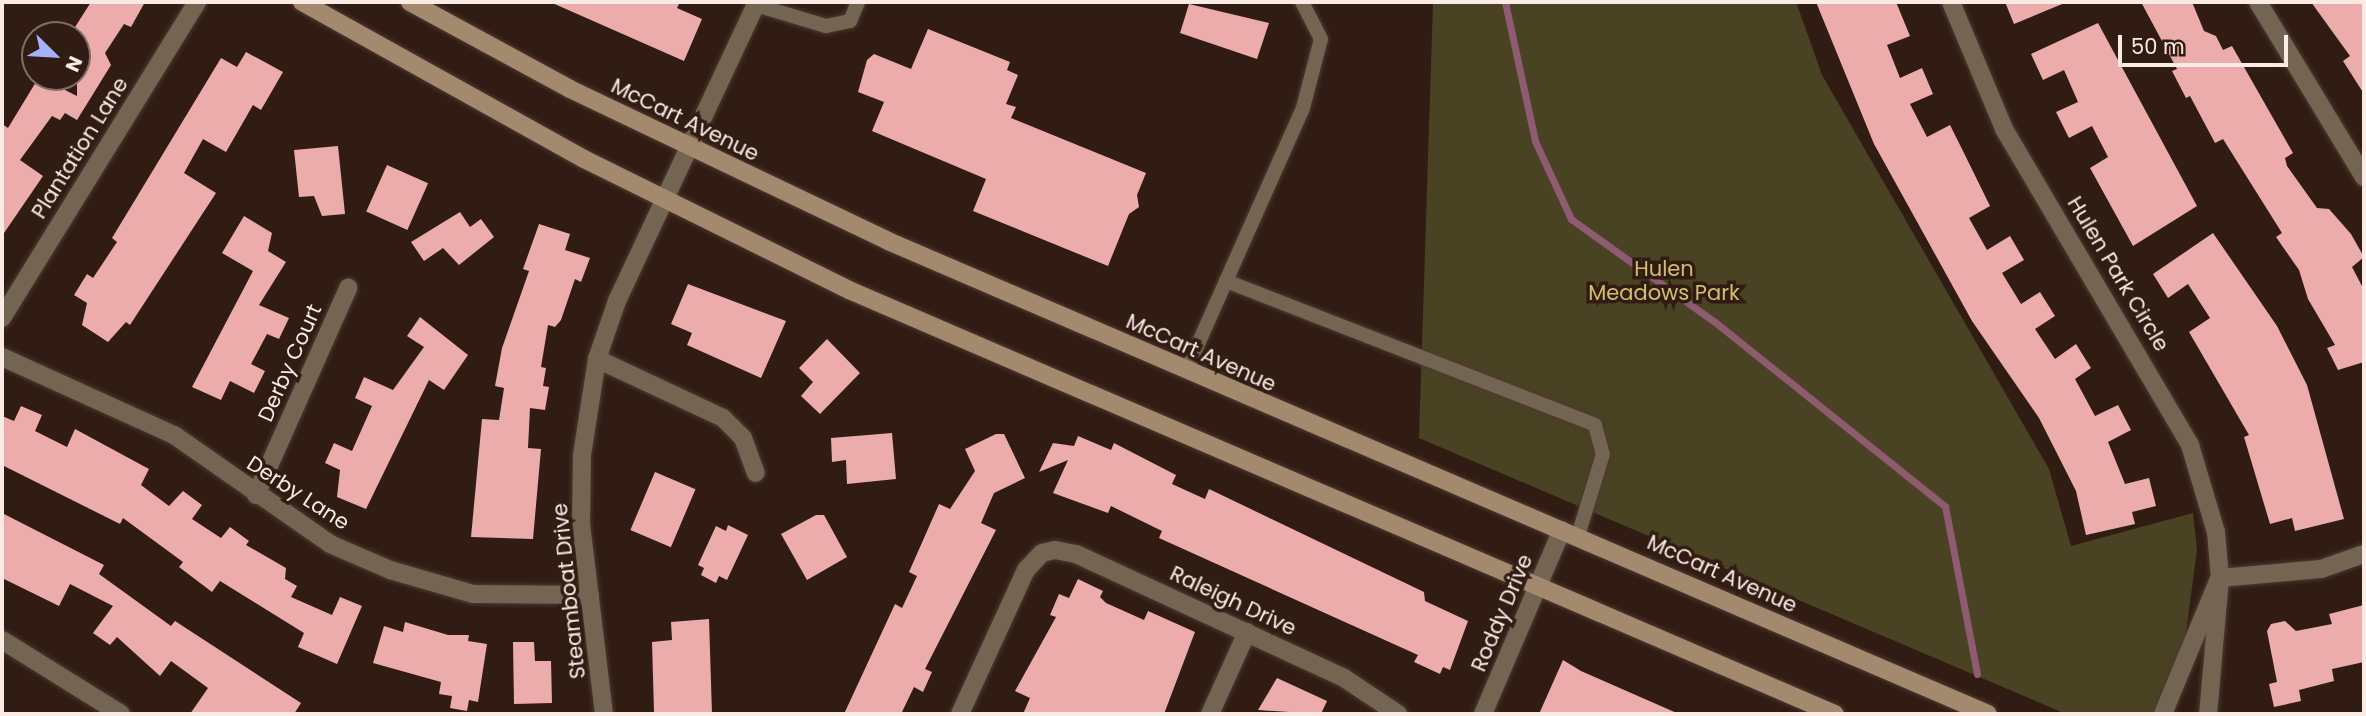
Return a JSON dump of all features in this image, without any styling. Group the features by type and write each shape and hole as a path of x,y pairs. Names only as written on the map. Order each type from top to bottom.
{"main road":[{"path":"302,2 667,200 849,290 1835,714"},
{"name":"McCart Avenue","path":"410,2 691,149 1186,371 1988,714"}],"street":[{"name":"Plantation Lane","path":"2,317 197,2"},
{"name":"Hulen Park Circle","path":"1951,2 2004,129 2190,445 2216,532 2220,578 2208,714"},
{"path":"2258,2 2364,177"},
{"name":"Steamboat Drive","path":"604,714 581,524 582,455 597,359 617,301 667,200 757,4"},
{"name":"Derby Court","path":"256,495 348,288"},
{"name":"Derby Lane","path":"2,357 174,435 256,495 330,544 441,587 503,597 590,595"},
{"path":"597,359 723,418 743,438 756,473"},
{"name":"Roddy Drive","path":"1483,714 1538,586 1570,533"},
{"name":"Raleigh Drive","path":"960,714 1026,570 1042,553 1076,554 1359,685 1398,714"},
{"path":"2220,578 2321,569 2364,554"},
{"name":"Hulen Park Circle","path":"2164,714 2220,578"},
{"path":"1210,714 1247,632"},
{"path":"2,640 121,714"}],"lane":[{"path":"757,4 825,26 850,21 858,2"},
{"path":"1186,371 1303,108 1321,39 1302,2"},
{"path":"1226,281 1595,425 1603,454 1570,533"}],"green space":[{"name":"Hulen Meadows Park","path":"1433,2 1796,2 1822,75 2049,469 2071,546 2193,513 2197,550 2182,662 2161,714 2066,714 1419,438"}],"building":[{"path":"91,2 145,2 131,27 124,24 105,53 111,65 77,120 65,113 60,120 52,116 20,160 43,176 2,236 2,124 8,128 30,91 67,91 77,96 77,91 91,91 91,21 79,21"},
{"path":"550,2 680,2 677,8 702,19 684,61"},
{"path":"1816,2 1896,2 1910,36 1887,45 1900,78 1922,68 1933,94 1910,104 1927,137 1950,125 1990,206 1969,218 1987,250 2010,236 2024,260 2002,273 2021,304 2040,292 2055,316 2035,329 2055,359 2076,344 2091,368 2075,379 2095,416 2118,405 2131,430 2108,442 2125,484 2149,478 2156,506 2132,512 2135,524 2086,535 2076,491 2039,418 1972,321 1874,144"},
{"path":"2005,2 2067,2 2014,24"},
{"path":"2141,2 2192,2 2204,31 2216,36 2223,50 2232,46 2293,153 2285,158 2287,166 2317,208 2329,209 2351,234 2364,257 2352,267 2364,290 2364,362 2338,370 2327,348 2335,345 2308,299 2299,270 2276,237 2282,233 2223,139 2215,143 2190,96 2186,98 2172,71 2177,69"},
{"path":"2311,2 2364,2 2364,94 2343,61 2350,56"},
{"path":"1189,4 1269,23 1257,59 1180,33"},
{"path":"2098,23 2197,206 2133,246 2090,168 2108,157 2092,126 2069,138 2056,112 2078,102 2064,70 2043,80 2031,54"},
{"path":"928,29 1010,62 1007,70 1018,75 1006,104 1016,107 1011,118 1146,173 1137,195 1139,207 1129,214 1108,266 973,211 986,179 872,131 884,102 858,92 867,60 874,54 911,69"},
{"path":"246,52 283,72 261,110 253,105 226,152 203,139 184,173 216,193 130,325 126,322 108,342 82,325 87,303 74,295 87,274 93,278 117,242 112,238 221,58 237,67"},
{"path":"338,146 345,214 322,216 314,196 299,197 294,150"},
{"path":"387,165 428,183 407,230 366,212"},
{"path":"460,212 470,227 481,219 494,237 459,265 443,248 424,261 411,242"},
{"path":"244,216 272,233 268,251 286,262 259,305 289,318 279,339 267,334 251,364 265,371 254,393 230,381 221,400 192,387 253,271 222,253"},
{"path":"539,224 570,234 565,250 590,258 581,282 575,279 561,320 555,327 548,325 541,367 546,368 543,386 549,387 545,410 530,408 528,448 541,449 533,539 471,537 482,419 499,420 504,388 495,386 502,348 529,271 523,269"},
{"path":"2213,233 2277,326 2307,385 2344,519 2295,531 2292,518 2270,524 2244,437 2249,435 2189,332 2210,318 2188,284 2168,298 2153,274"},
{"path":"688,284 786,321 761,378 687,345 692,333 671,324"},
{"path":"420,317 468,355 444,390 429,380 366,509 337,497 340,470 325,463 334,443 352,451 372,406 355,398 364,377 393,390 424,347 407,336"},
{"path":"827,339 860,373 820,414 801,396 813,382 799,368"},
{"path":"21,406 42,415 35,431 67,447 75,429 149,469 141,485 169,506 183,491 202,505 192,519 221,538 230,527 249,541 246,545 286,568 285,579 297,586 291,597 332,615 340,597 362,606 337,664 298,647 304,633 220,581 212,592 179,567 183,562 123,518 120,524 2,465 2,416 14,421"},
{"path":"892,433 896,479 847,484 846,460 832,462 831,438"},
{"path":"996,434 1004,434 1025,478 994,493 981,523 996,530 925,669 932,672 923,692 914,687 901,714 844,714 895,604 902,608 917,576 909,572 939,504 950,509 975,471 965,449"},
{"path":"1078,436 1111,450 1114,443 1176,475 1172,484 1205,499 1209,489 1424,592 1425,601 1468,621 1450,670 1443,667 1440,674 1414,662 1418,655 1159,538 1162,531 1111,506 1108,513 1053,493 1068,460 1039,472 1053,443 1074,446"},
{"path":"655,472 696,489 671,547 630,530"},
{"path":"2,513 104,565 99,574 171,626 175,621 301,703 294,714 190,714 208,688 171,661 160,676 117,637 110,645 93,633 113,606 70,584 59,606 2,578"},
{"path":"816,515 824,515 847,557 807,580 781,534"},
{"path":"728,525 748,535 727,580 719,576 716,583 701,575 704,568 698,565 716,526 726,531"},
{"path":"1078,579 1103,591 1100,597 1106,603 1144,620 1148,611 1195,632 1164,714 1023,714 1030,698 1015,691 1056,617 1050,615 1059,594 1069,598"},
{"path":"2364,605 2364,662 2332,669 2334,681 2299,690 2301,701 2274,707 2269,684 2277,682 2267,631 2271,624 2285,621 2296,631 2332,624 2329,614"},
{"path":"709,619 712,714 654,712 652,642 672,640 671,622"},
{"path":"405,622 448,635 469,635 468,641 487,644 478,702 469,700 467,711 450,708 452,696 439,694 441,682 373,663 384,626 403,632"},
{"path":"513,642 534,642 535,661 551,661 552,703 514,704"},
{"path":"1563,660 1581,671 1679,714 1539,714"},
{"path":"1277,678 1327,701 1321,714 1258,710"}],"waterway":[{"path":"1505,2 1535,141 1571,219 1715,322 1945,506 1977,674"}]}
